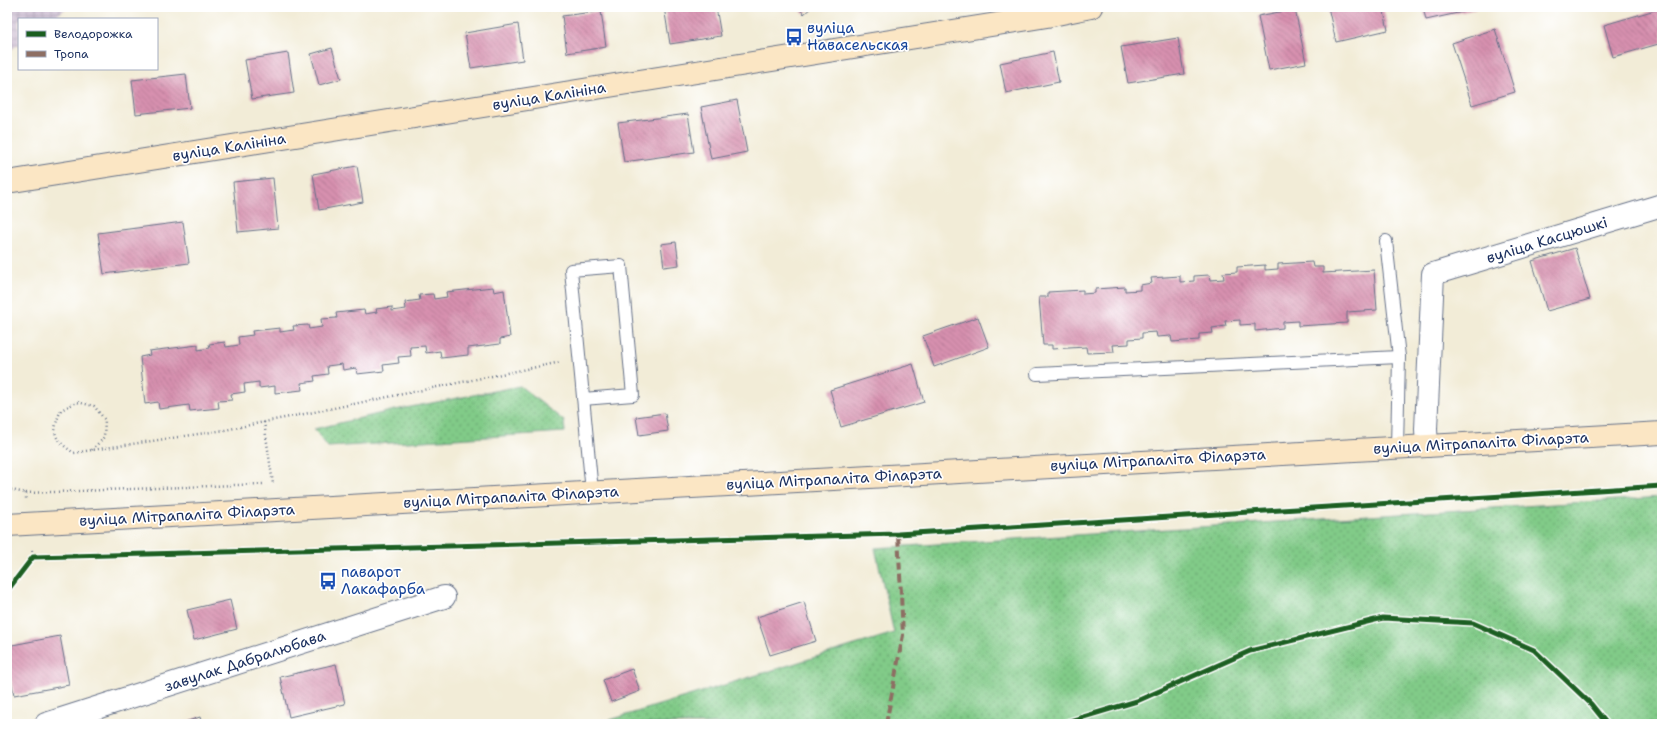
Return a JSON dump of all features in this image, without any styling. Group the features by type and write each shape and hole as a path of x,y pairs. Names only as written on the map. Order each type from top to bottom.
{"main road":[{"name":"вуліца Калініна","path":"7,182 1047,11 1091,7"},
{"name":"вуліца Мітрапаліта Філарэта","path":"7,525 1397,447 1662,434"}],"street":[{"name":"вуліца Касцюшкі","path":"1427,446 1426,429 1433,274 1662,205"},
{"name":"завулак Дабралюбава","path":"46,724 444,597"}],"lane":[{"path":"1386,241 1399,357 1397,447"},
{"path":"583,399 633,395 621,266 571,270 579,359 592,492"},
{"path":"1037,374 1399,357"}],"path":[{"path":"92,450 104,437 105,420 94,406 77,402 61,410 54,426 59,443 74,453 264,422 579,359"},
{"path":"264,422 273,484"},
{"path":"7,591 33,557 898,534 1662,486"}],"shaded area":[{"path":"7,7 68,7 53,18 18,18 18,45 7,53"}],"green space":[{"path":"520,386 564,421 565,432 328,447 314,429 395,410"},
{"path":"1662,497 1662,724 597,724 894,633 875,548"}],"building":[{"path":"664,7 716,7 721,36 670,44"},
{"path":"798,7 812,7 804,14"},
{"path":"1328,7 1383,7 1388,30 1336,42"},
{"path":"1423,7 1476,7 1476,9 1426,20"},
{"path":"1662,8 1662,43 1613,57 1604,25"},
{"path":"1295,9 1306,63 1269,70 1258,16"},
{"path":"601,11 606,47 567,53 562,16"},
{"path":"518,24 523,60 471,68 465,33"},
{"path":"1495,29 1515,92 1472,105 1452,43"},
{"path":"1178,38 1184,74 1128,83 1121,47"},
{"path":"332,48 341,79 319,85 311,54"},
{"path":"1053,52 1059,82 1006,93 1000,63"},
{"path":"288,53 294,93 252,99 245,60"},
{"path":"186,74 190,108 136,114 132,80"},
{"path":"737,100 747,152 711,159 701,107"},
{"path":"688,114 694,152 624,162 618,123"},
{"path":"357,166 363,202 319,210 313,174"},
{"path":"273,178 278,228 238,232 233,182"},
{"path":"183,222 189,263 104,274 98,233"},
{"path":"676,242 679,265 664,267 661,244"},
{"path":"1575,248 1590,299 1547,311 1532,261"},
{"path":"1312,262 1313,267 1323,267 1323,273 1374,270 1377,310 1347,312 1347,323 1298,326 1298,321 1283,322 1283,328 1255,331 1255,324 1240,325 1240,320 1225,321 1226,326 1212,328 1213,333 1199,334 1199,340 1172,342 1171,336 1157,337 1156,332 1142,333 1142,338 1129,339 1129,344 1113,345 1114,352 1087,353 1086,347 1052,349 1052,345 1043,345 1039,297 1048,297 1048,292 1083,290 1083,294 1095,293 1095,289 1125,287 1125,291 1140,290 1140,285 1152,283 1151,278 1180,276 1180,282 1194,281 1194,276 1209,275 1210,280 1224,279 1223,273 1237,272 1237,267 1265,265 1265,270 1278,269 1278,264"},
{"path":"493,287 494,292 504,290 510,337 500,339 500,344 468,348 468,355 441,358 440,351 426,353 425,346 410,347 411,356 398,357 399,363 383,365 384,371 357,374 356,368 343,370 342,364 327,366 328,374 314,376 315,381 301,383 302,390 275,393 275,386 259,388 259,382 244,384 245,392 231,394 232,400 218,401 219,408 190,411 189,405 159,409 158,402 145,404 140,357 150,355 149,351 198,345 198,350 210,348 209,344 225,342 226,347 239,345 238,337 253,335 252,331 280,328 280,332 294,330 293,326 308,325 309,329 322,327 321,319 337,318 336,313 364,310 365,314 377,312 376,309 392,307 392,311 406,309 405,302 420,300 419,295 433,294 434,299 447,297 446,292"},
{"path":"978,317 989,347 934,367 923,336"},
{"path":"913,364 924,402 841,427 830,390"},
{"path":"665,413 668,431 639,435 636,417"},
{"path":"230,600 237,629 194,640 187,610"},
{"path":"804,602 816,641 770,655 757,617"},
{"path":"60,636 69,685 14,695 7,661 7,646"},
{"path":"336,664 345,704 289,717 280,677"},
{"path":"632,669 640,691 611,702 603,680"},
{"path":"200,717 202,724 179,724"}],"marked path":[{"path":"886,724 903,635 898,534"}],"cycle path":[{"path":"7,591 33,557 898,534 1662,486"},
{"path":"1060,724 1137,701 1250,651 1383,618 1473,623 1534,650 1591,704 1607,724"}],"place":[{"name":"вуліца Навасельская","path":"794,37"},
{"name":"паварот Лакафарба","path":"328,581"}]}
